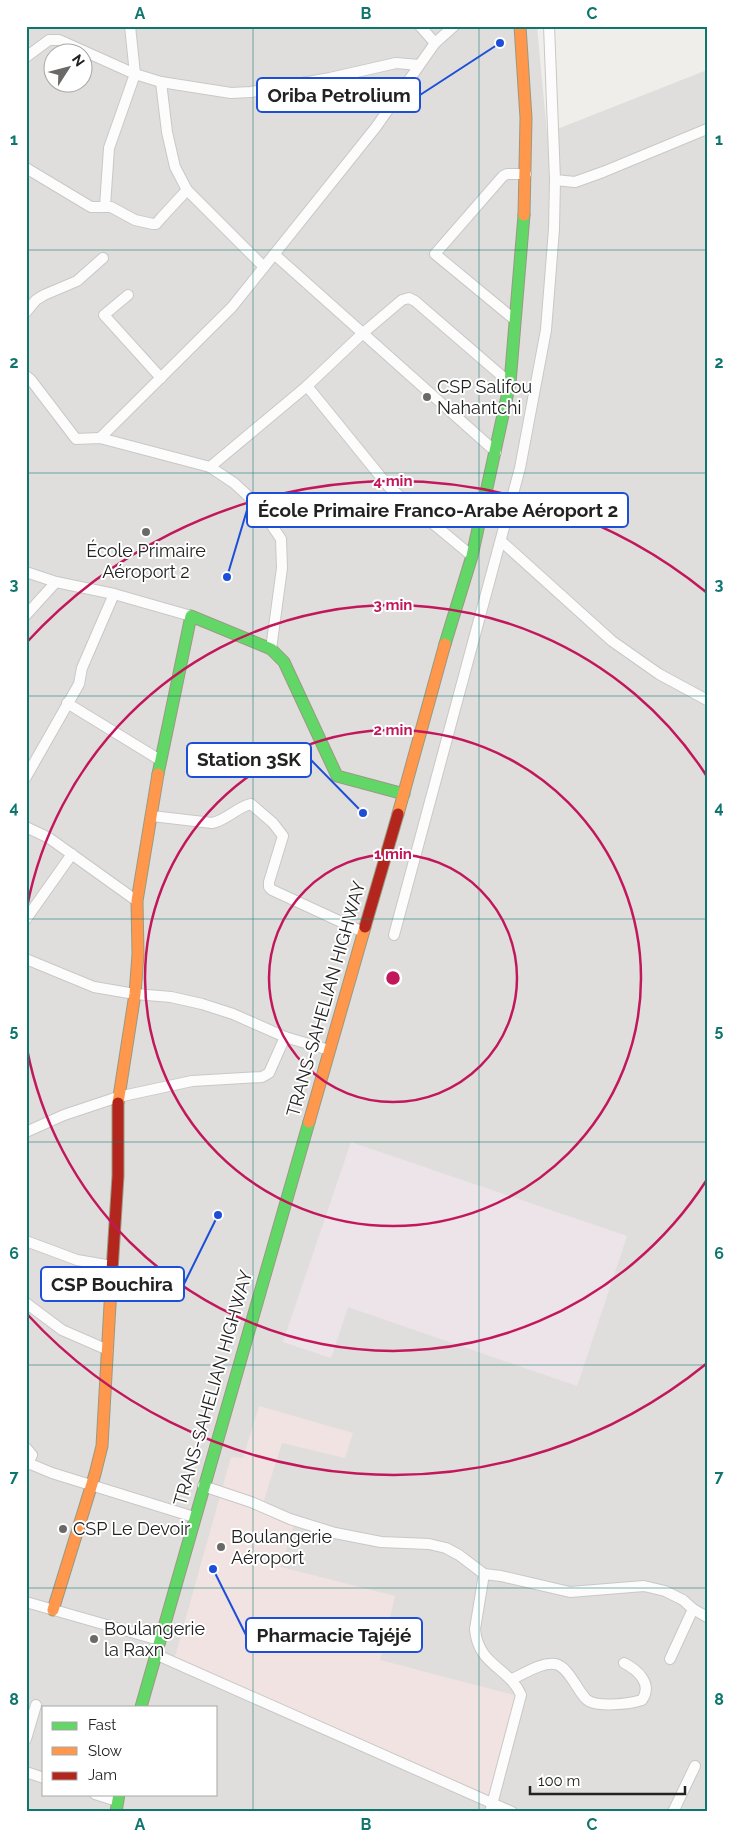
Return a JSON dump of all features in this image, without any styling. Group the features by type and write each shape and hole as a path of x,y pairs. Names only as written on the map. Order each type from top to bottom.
{"main road":[{"name":"TRANS-SAHELIAN HIGHWAY","path":"141,1706 194,1517 404,794 434,680 472,556 496,452 510,383 524,222 526,118 520,26"},
{"path":"53,1610 92,1486 102,1446 118,1176 118,1098 135,994 138,954 137,901 160,760 191,616 271,648 284,662 337,776 404,794"}],"street":[{"path":"104,206 109,148 134,74 130,26"},
{"path":"420,26 435,43"},
{"path":"100,438 232,307 376,127 435,43 454,26"},
{"path":"394,935 520,468 546,330 554,228 555,180 549,26"},
{"path":"26,57 49,40 59,40 134,74 162,82 231,93 251,92 330,78 396,63 419,65"},
{"path":"162,82 168,132 175,167 187,190 264,267"},
{"path":"555,180 575,182 707,129"},
{"path":"26,168 91,207 111,207 135,220 156,224 187,190"},
{"path":"515,320 435,254 503,176 507,174 526,174"},
{"path":"274,254 496,452"},
{"path":"26,312 44,294 77,281 104,258"},
{"path":"128,295 104,315 161,378"},
{"path":"210,467 307,386 396,304 409,298 510,383"},
{"path":"26,376 76,439 100,438 210,467 234,483 258,505 281,538 282,568 271,648"},
{"path":"307,386 389,486 472,556"},
{"path":"501,541 612,641 659,674 707,700"},
{"path":"26,572 56,582 114,594 191,616"},
{"path":"26,615 56,582"},
{"path":"26,777 79,684 82,668 114,594"},
{"path":"68,703 160,760"},
{"path":"152,816 212,823 219,822 251,804 273,823 283,836 269,887 363,932"},
{"path":"26,827 49,838 137,901"},
{"path":"26,919 72,854"},
{"path":"26,959 94,987 135,994 171,996 202,1004 233,1014 285,1037 329,1050"},
{"path":"26,1132 64,1115 118,1098 192,1081 266,1076 285,1037"},
{"path":"26,1241 77,1260 112,1266"},
{"path":"26,1304 62,1330 108,1350"},
{"path":"26,1448 32,1455 27,1466 194,1517"},
{"path":"203,1486 251,1502 290,1519 335,1532 381,1542 429,1544 446,1548 459,1555 484,1574 501,1576 570,1592 644,1586 665,1591 683,1600 693,1609 707,1617"},
{"path":"484,1574 475,1629 476,1635 484,1655 490,1663 512,1680 521,1695 492,1808"},
{"path":"26,1602 159,1640"},
{"path":"670,1659 693,1609"},
{"path":"155,1654 492,1808 512,1812"},
{"path":"512,1680 541,1666 555,1664 562,1668 591,1703 619,1704 642,1700 646,1686 644,1680 633,1668 624,1663"},
{"path":"26,1739 36,1705"},
{"path":"673,1812 694,1766"},
{"path":"26,1772 42,1777"},
{"path":"100,1796 117,1802"}],"shaded area":[{"path":"26,26 537,26 547,133 707,70 707,1812 26,1812"},
{"path":"351,1142 627,1236 577,1386 348,1307 331,1358 283,1342"},
{"path":"259,1406 353,1433 345,1458 282,1443 263,1503 294,1524 281,1567 395,1596 380,1660 518,1696 492,1797 174,1660 231,1457 243,1458"}],"traffic: fast":[{"path":"445,644 472,556 510,383 524,215"},
{"path":"158,774 191,616 271,649 284,662 337,776 404,794"},
{"path":"141,1706 309,1122"},
{"path":"116,1812 119,1796"}],"traffic: slow":[{"path":"520,26 526,118 524,215"},
{"path":"398,814 445,644"},
{"path":"118,1103 135,994 138,954 137,901 158,774"},
{"path":"309,1122 365,927"},
{"path":"53,1610 102,1446 111,1287"}],"traffic: jam":[{"path":"365,927 398,814"},
{"path":"111,1287 118,1176 118,1103"}],"place":[{"name":"Oriba Petrolium","path":"500,43"},
{"name":"CSP Salifou Nahantchi","path":"427,397"},
{"name":"École Primaire Aéroport 2","path":"146,532"},
{"name":"École Primaire Franco-Arabe Aéroport 2","path":"227,577"},
{"name":"Station 3SK","path":"363,813"},
{"name":"CSP Bouchira","path":"218,1215"},
{"name":"CSP Le Devoir","path":"63,1529"},
{"name":"Boulangerie Aéroport","path":"221,1547"},
{"name":"Pharmacie Tajéjé","path":"213,1569"},
{"name":"Boulangerie la Raxn","path":"94,1639"}]}
